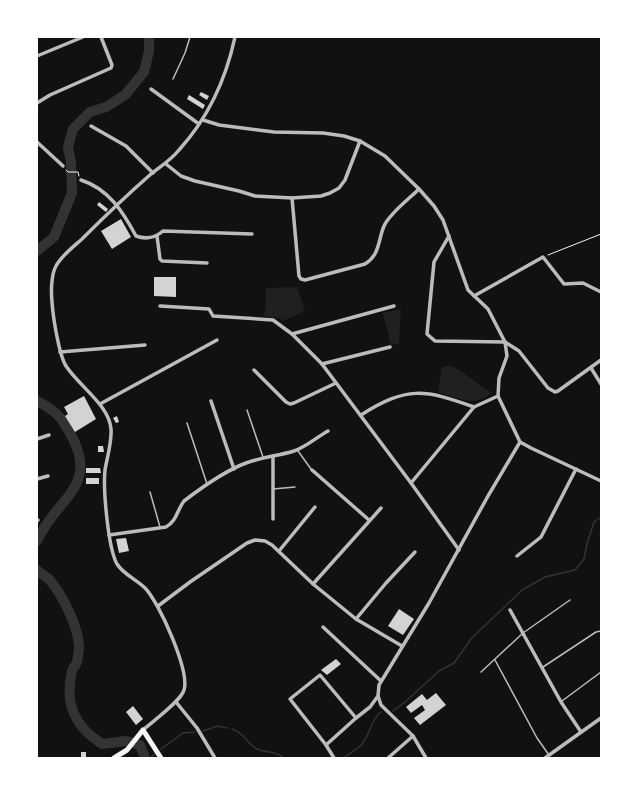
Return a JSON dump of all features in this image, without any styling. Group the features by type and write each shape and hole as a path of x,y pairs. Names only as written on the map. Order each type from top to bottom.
{"main road":[{"path":"114,758 127,750 143,730 161,758"}],"street":[{"path":"37,56 83,37"},
{"path":"37,103 50,95 111,68 112,66 101,37"},
{"path":"143,730 180,699 186,680 183,667 158,606 145,588 117,564 109,535 106,507 105,473 111,429 100,404 65,366 60,352 52,302 53,280 56,266 63,257 153,173 166,164 179,151 203,120 219,87 231,56 235,37"},
{"path":"151,89 199,124"},
{"path":"203,120 219,125 274,132 323,133 344,136 360,141 385,156 434,206 443,220 468,290 488,309 505,342 507,356 499,378 498,396 520,442 601,481"},
{"path":"91,126 126,146 153,173"},
{"path":"166,164 181,176 195,181 239,190 255,196 292,198 321,196 339,188 345,180 360,141"},
{"path":"37,142 63,166"},
{"path":"81,180 92,183 118,205 136,236 139,238 154,238 163,231 252,234"},
{"path":"292,198 299,276 301,279 305,280 365,264 371,260 376,254 383,227 387,220 419,189"},
{"path":"157,236 160,259 162,261 207,263"},
{"path":"449,236 434,262 427,334 435,341 505,342 519,351 548,388 555,392 601,360"},
{"path":"474,296 543,257 564,284 583,283 601,292"},
{"path":"160,306 209,309 213,316 273,320 292,334 322,364 459,550"},
{"path":"292,334 394,306"},
{"path":"100,404 217,340"},
{"path":"60,352 145,345"},
{"path":"322,364 390,347"},
{"path":"591,368 601,384"},
{"path":"254,370 286,402 290,404 336,383"},
{"path":"361,415 381,402 402,395 423,392 447,397 474,407"},
{"path":"411,483 474,407 498,396"},
{"path":"211,401 234,469"},
{"path":"109,535 171,524 175,519 180,505 184,501 234,469 245,463 263,457 273,456 297,449 328,431"},
{"path":"37,439 49,435"},
{"path":"426,758 412,736 381,705 378,696 379,685 459,550 488,496 520,442"},
{"path":"272,519 273,456"},
{"path":"517,556 541,537 576,469"},
{"path":"312,470 369,520"},
{"path":"37,479 48,476"},
{"path":"279,551 315,508"},
{"path":"313,584 381,508"},
{"path":"158,606 247,543 255,540 265,541 279,551 289,563 313,584 356,618 402,646"},
{"path":"356,618 415,552"},
{"path":"510,610 541,668 581,732"},
{"path":"323,627 381,681"},
{"path":"334,758 326,745 290,699 320,675 356,718"},
{"path":"326,745 370,707 378,696"},
{"path":"176,702 197,728 215,758"},
{"path":"545,758 550,756 601,718"},
{"path":"388,758 412,736"}],"lane":[{"path":"173,79 185,53 190,37"},
{"path":"247,410 263,457"},
{"path":"187,423 208,485"},
{"path":"297,449 312,470"},
{"path":"273,489 295,487"},
{"path":"150,492 160,527"},
{"path":"481,672 523,633 570,600"},
{"path":"541,668 596,632 601,631"},
{"path":"495,660 538,738 550,756"},
{"path":"561,702 601,672"}],"path":[{"path":"63,166 68,172 78,172 81,180"},
{"path":"543,257 601,234"}],"shaded area":[{"path":"297,287 305,311 283,321 279,318 264,316 266,307 266,288"},
{"path":"401,309 399,344 391,345 383,313"},
{"path":"452,366 491,392 480,400 473,401 459,399 438,392 442,367"}],"building":[{"path":"201,92 209,96 207,100 199,95"},
{"path":"189,95 205,105 203,109 187,99"},
{"path":"99,202 108,209 106,212 97,205"},
{"path":"121,219 131,237 112,249 101,231"},
{"path":"154,277 176,277 176,297 154,296"},
{"path":"84,396 96,419 75,432 65,416 68,414 64,407"},
{"path":"117,416 119,422 116,423 113,418"},
{"path":"98,446 103,446 104,452 98,452"},
{"path":"86,468 100,468 101,473 86,473"},
{"path":"86,478 99,478 99,484 86,484"},
{"path":"126,538 129,551 119,553 116,539"},
{"path":"399,609 414,619 403,635 388,626"},
{"path":"336,659 341,664 327,675 321,670"},
{"path":"436,693 446,705 420,725 414,718 425,710 422,705 411,713 406,707 422,694 427,700"},
{"path":"133,706 143,719 136,725 126,712"},
{"path":"81,752 86,752 86,757 81,757"}],"waterway":[{"path":"37,251 54,237 72,193 71,163 68,147 73,129 90,112 106,107 125,95 144,72 149,51 149,37"},
{"path":"37,401 53,411 64,423 79,453 80,468 78,480 72,492 54,514 37,541"},
{"path":"393,711 439,671 454,663 471,639 522,590 545,577 575,570 584,559 594,522 601,517"},
{"path":"37,570 54,585 76,629 79,652 76,665 72,670 70,683 71,704 74,714 85,730 102,744 126,741 140,745 145,758"},
{"path":"344,758 362,744 375,719 381,712"},
{"path":"203,731 218,726 227,728"},
{"path":"232,729 240,733 257,749 275,753 284,758"},
{"path":"161,749 183,733 195,732"},
{"path":"150,758 155,754"}]}
